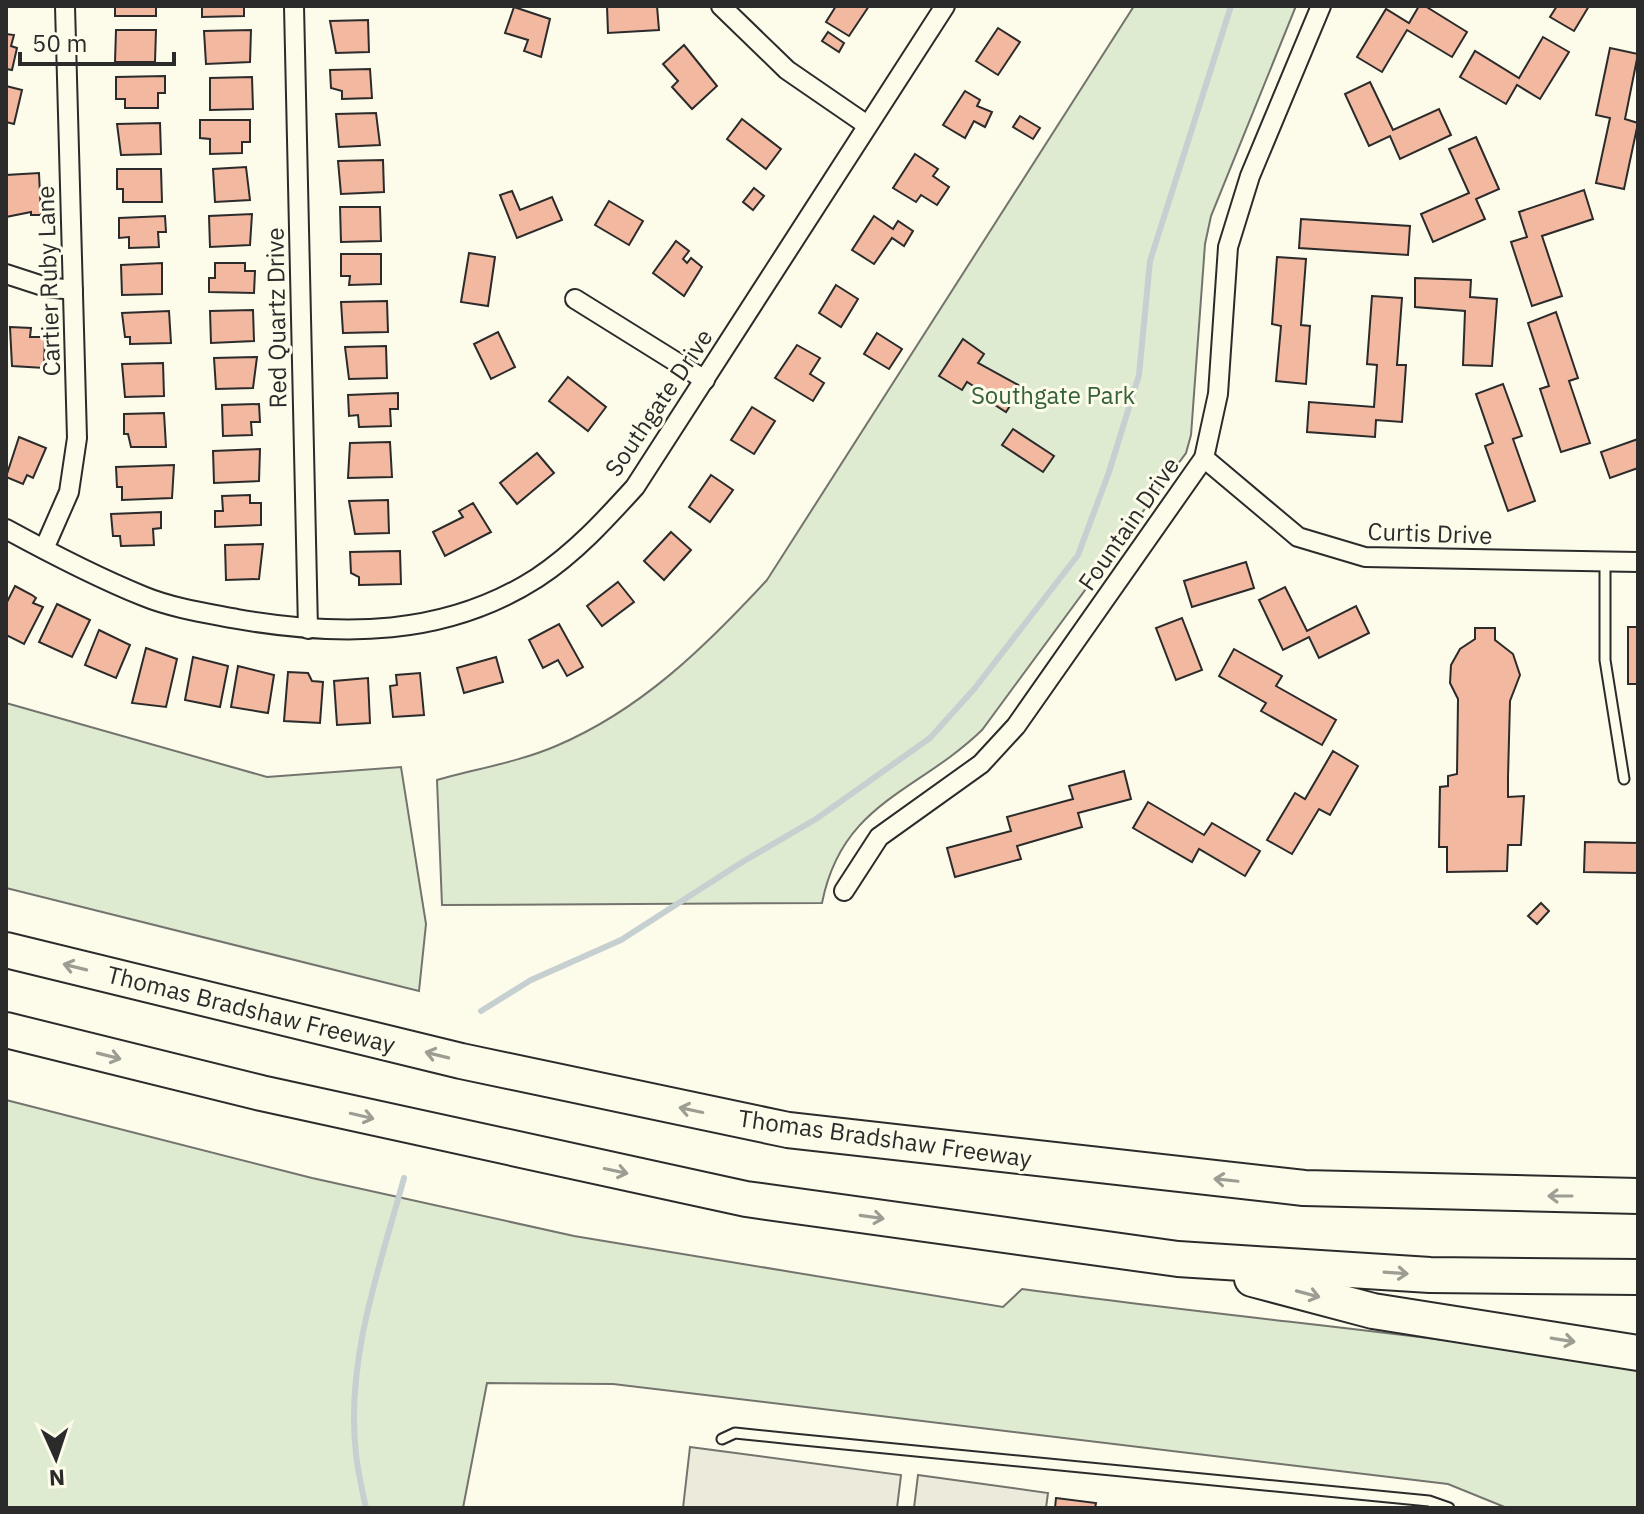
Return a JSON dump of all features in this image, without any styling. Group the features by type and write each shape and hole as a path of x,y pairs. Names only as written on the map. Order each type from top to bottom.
{"highway":[{"name":"Thomas Bradshaw Freeway","path":"6,950 461,1061 788,1130 1304,1188 1638,1196"},
{"path":"6,1030 261,1093 746,1199 1178,1259 1430,1275 1638,1277"},
{"path":"1178,1259 1373,1311 1638,1353"}],"street":[{"name":"Cartier Ruby Lane","path":"44,549 69,492 75,463 65,6"},
{"name":"Red Quartz Drive","path":"294,6 308,629"},
{"path":"721,6 787,70 867,125"},
{"name":"Southgate Drive","path":"6,529 145,598 203,613 308,629 353,632 423,625 496,600 536,578 575,550 635,487 945,6"},
{"name":"Fountain Drive","path":"844,891 879,837 981,764 1016,726 1204,458 1218,394 1228,247 1250,176 1321,6"},
{"path":"6,274 46,287 73,290"},
{"path":"575,299 705,380"},
{"name":"Curtis Drive","path":"1204,458 1298,537 1336,550 1379,557 1638,562"}],"lane":[{"path":"1605,562 1605,660 1624,779"},
{"path":"722,1439 735,1433 1429,1501 1449,1508"}],"green space":[{"name":"Southgate Park","path":"1134,6 1296,6 1211,216 1205,244 1191,435 1186,453 982,730 864,820 846,842 832,869 822,903 442,905 437,780 542,752 616,714 670,675 767,580"},
{"path":"6,703 267,777 401,767 426,924 419,991 6,888"},
{"path":"6,1100 312,1178 574,1236 1003,1307 1022,1289 1638,1366 1638,1508 1507,1508 1448,1484 613,1384 487,1383 463,1508 6,1508"}],"shaded area":[{"path":"690,1447 901,1475 897,1508 683,1508"},
{"path":"918,1475 1048,1493 1046,1508 914,1508"}],"building":[{"path":"115,6 156,6 156,16 115,16"},
{"path":"202,6 244,6 244,16 202,17"},
{"path":"607,6 657,6 659,30 608,33"},
{"path":"836,6 869,6 849,36 826,22"},
{"path":"1419,6 1425,6 1467,32 1452,57 1407,30 1382,72 1357,57 1386,9 1409,23"},
{"path":"1557,6 1589,6 1574,31 1550,17"},
{"path":"514,7 550,19 541,57 524,51 528,40 505,33"},
{"path":"368,20 369,52 336,53 330,21"},
{"path":"998,28 1020,42 998,75 976,61"},
{"path":"116,30 156,30 155,62 115,62"},
{"path":"251,30 250,62 206,64 204,31"},
{"path":"828,32 844,43 839,52 822,41"},
{"path":"6,34 14,35 11,46 17,48 12,70 6,69"},
{"path":"1543,37 1569,52 1540,99 1517,85 1506,104 1460,77 1475,51 1519,78"},
{"path":"684,45 717,86 692,109 672,87 678,81 663,64"},
{"path":"1610,48 1638,54 1625,119 1638,123 1624,189 1596,183 1610,118 1596,115"},
{"path":"370,69 372,98 342,99 342,91 331,88 330,70"},
{"path":"165,76 165,93 158,93 158,108 125,108 125,99 116,99 116,77"},
{"path":"252,77 253,109 210,110 210,78"},
{"path":"1370,82 1393,130 1439,109 1451,135 1400,159 1390,136 1369,146 1345,94"},
{"path":"6,86 22,90 14,124 6,122"},
{"path":"965,91 980,100 977,106 992,112 985,127 974,121 965,138 943,125"},
{"path":"376,113 380,145 339,147 336,114"},
{"path":"1020,116 1040,128 1033,139 1013,127"},
{"path":"742,119 781,149 766,169 727,139"},
{"path":"200,120 250,120 250,142 242,142 242,153 210,154 210,139 200,138"},
{"path":"160,123 161,154 121,155 117,124"},
{"path":"1476,137 1499,189 1476,199 1485,219 1433,242 1421,214 1469,193 1449,149"},
{"path":"915,154 938,169 933,176 949,187 937,205 921,195 916,202 893,188"},
{"path":"383,160 384,192 341,194 338,161"},
{"path":"246,167 250,200 215,202 213,169"},
{"path":"117,169 161,169 162,202 123,202 123,189 117,189"},
{"path":"39,173 41,215 31,215 31,212 6,217 6,175"},
{"path":"754,188 764,196 753,210 743,202"},
{"path":"1584,190 1593,219 1542,236 1562,296 1532,306 1511,242 1527,237 1519,212"},
{"path":"512,191 520,210 552,197 562,220 517,238 500,195"},
{"path":"609,201 643,221 629,245 595,225"},
{"path":"340,207 380,207 381,241 341,242"},
{"path":"252,214 250,245 210,247 209,216"},
{"path":"165,216 166,232 158,232 159,247 129,248 129,237 119,238 119,218"},
{"path":"874,216 893,229 898,221 913,231 904,246 892,238 874,264 852,250"},
{"path":"1301,219 1410,226 1408,255 1299,248"},
{"path":"676,241 689,251 683,259 687,263 691,258 702,267 684,296 653,273"},
{"path":"469,253 495,257 488,306 461,302"},
{"path":"341,254 381,254 381,284 349,285 350,276 341,276"},
{"path":"1277,257 1306,259 1301,325 1310,326 1306,384 1276,381 1281,326 1272,324"},
{"path":"162,263 162,294 122,295 121,265"},
{"path":"215,263 245,263 245,271 255,271 254,293 209,292 209,278 215,278"},
{"path":"1415,278 1471,280 1470,297 1497,299 1492,366 1463,365 1465,311 1415,307"},
{"path":"836,285 858,299 841,327 819,313"},
{"path":"1372,296 1402,298 1397,365 1406,365 1402,422 1376,420 1375,437 1307,432 1309,402 1374,407 1377,365 1367,364"},
{"path":"387,301 388,332 343,333 341,302"},
{"path":"253,310 254,341 211,343 210,311"},
{"path":"169,311 171,343 130,344 130,337 125,337 122,313"},
{"path":"1556,312 1578,378 1569,381 1590,443 1561,452 1540,389 1549,386 1528,323"},
{"path":"10,327 31,328 30,337 45,337 44,368 12,366"},
{"path":"498,332 515,367 491,379 474,344"},
{"path":"877,333 902,349 889,369 864,354"},
{"path":"963,339 984,354 978,363 1022,387 1006,412 973,391 975,387 967,382 962,390 939,376"},
{"path":"797,345 820,358 810,374 824,383 813,401 775,378"},
{"path":"386,346 387,378 349,379 345,347"},
{"path":"257,357 253,388 216,389 214,358"},
{"path":"163,363 164,396 125,397 122,364"},
{"path":"568,377 606,407 588,431 549,401"},
{"path":"1503,384 1522,436 1513,439 1535,501 1508,511 1485,446 1493,443 1476,394"},
{"path":"398,393 398,409 390,409 391,426 359,427 358,415 349,416 348,395"},
{"path":"259,404 260,422 251,422 252,435 223,436 222,405"},
{"path":"752,407 775,421 754,454 731,440"},
{"path":"164,413 166,447 131,447 128,434 124,434 124,414"},
{"path":"1013,429 1054,456 1043,472 1002,445"},
{"path":"19,437 46,448 33,478 27,475 23,484 6,477"},
{"path":"1638,439 1638,468 1610,478 1601,452"},
{"path":"390,442 392,477 348,478 350,443"},
{"path":"260,449 259,481 214,483 213,451"},
{"path":"537,453 554,473 517,504 500,483"},
{"path":"174,465 172,498 122,500 122,487 117,487 116,467"},
{"path":"711,475 733,490 710,522 689,507"},
{"path":"250,495 250,503 261,503 261,525 215,527 215,511 223,511 222,496"},
{"path":"388,500 389,533 355,534 349,501"},
{"path":"473,503 491,532 445,556 433,532 463,517 459,511"},
{"path":"161,512 161,528 153,529 154,545 121,546 120,536 113,536 111,514"},
{"path":"671,532 691,550 664,580 644,561"},
{"path":"263,544 259,579 226,580 225,545"},
{"path":"400,551 401,584 359,585 359,577 351,573 350,552"},
{"path":"1246,562 1254,588 1192,607 1184,581"},
{"path":"618,582 634,602 602,626 587,606"},
{"path":"15,586 36,598 33,603 43,607 24,644 6,635 6,604"},
{"path":"1285,587 1307,631 1356,606 1369,633 1319,658 1309,637 1283,650 1259,600"},
{"path":"57,604 90,620 72,657 39,642"},
{"path":"1182,618 1202,670 1176,680 1156,628"},
{"path":"559,624 583,667 567,676 558,660 543,668 529,640"},
{"path":"1628,627 1638,627 1638,684 1628,684"},
{"path":"1475,628 1495,628 1495,640 1513,654 1520,675 1510,701 1508,797 1524,796 1521,845 1508,845 1507,871 1447,872 1447,847 1439,847 1440,787 1448,786 1448,776 1457,774 1458,699 1450,683 1451,665 1460,649 1475,639"},
{"path":"99,630 130,645 116,678 85,665"},
{"path":"146,648 177,659 166,707 132,703"},
{"path":"1234,649 1282,676 1276,686 1336,720 1322,745 1261,711 1266,703 1219,676"},
{"path":"193,657 228,666 220,707 185,700"},
{"path":"496,657 503,682 464,693 457,668"},
{"path":"238,666 274,675 268,713 231,707"},
{"path":"288,672 308,673 312,681 323,682 320,723 284,721"},
{"path":"420,673 424,715 393,717 390,686 397,685 396,675"},
{"path":"368,678 370,723 337,725 334,681"},
{"path":"1333,751 1358,766 1330,815 1319,809 1292,854 1267,840 1295,793 1305,799"},
{"path":"1124,771 1131,799 1078,813 1082,827 1017,846 1021,859 955,877 947,848 1011,831 1007,817 1073,799 1069,786"},
{"path":"1148,802 1204,835 1212,823 1260,851 1245,876 1199,849 1192,862 1133,828"},
{"path":"1585,842 1638,843 1638,873 1584,872"},
{"path":"1541,903 1549,911 1537,924 1528,916"},
{"path":"1056,1498 1096,1503 1095,1508 1055,1508"}],"waterway":[{"path":"481,1011 531,980 621,940 816,819 930,738 975,688 1078,555 1109,472 1139,375 1150,261 1231,6"},
{"path":"366,1508 356,1454 355,1384 375,1279 404,1178"}]}
